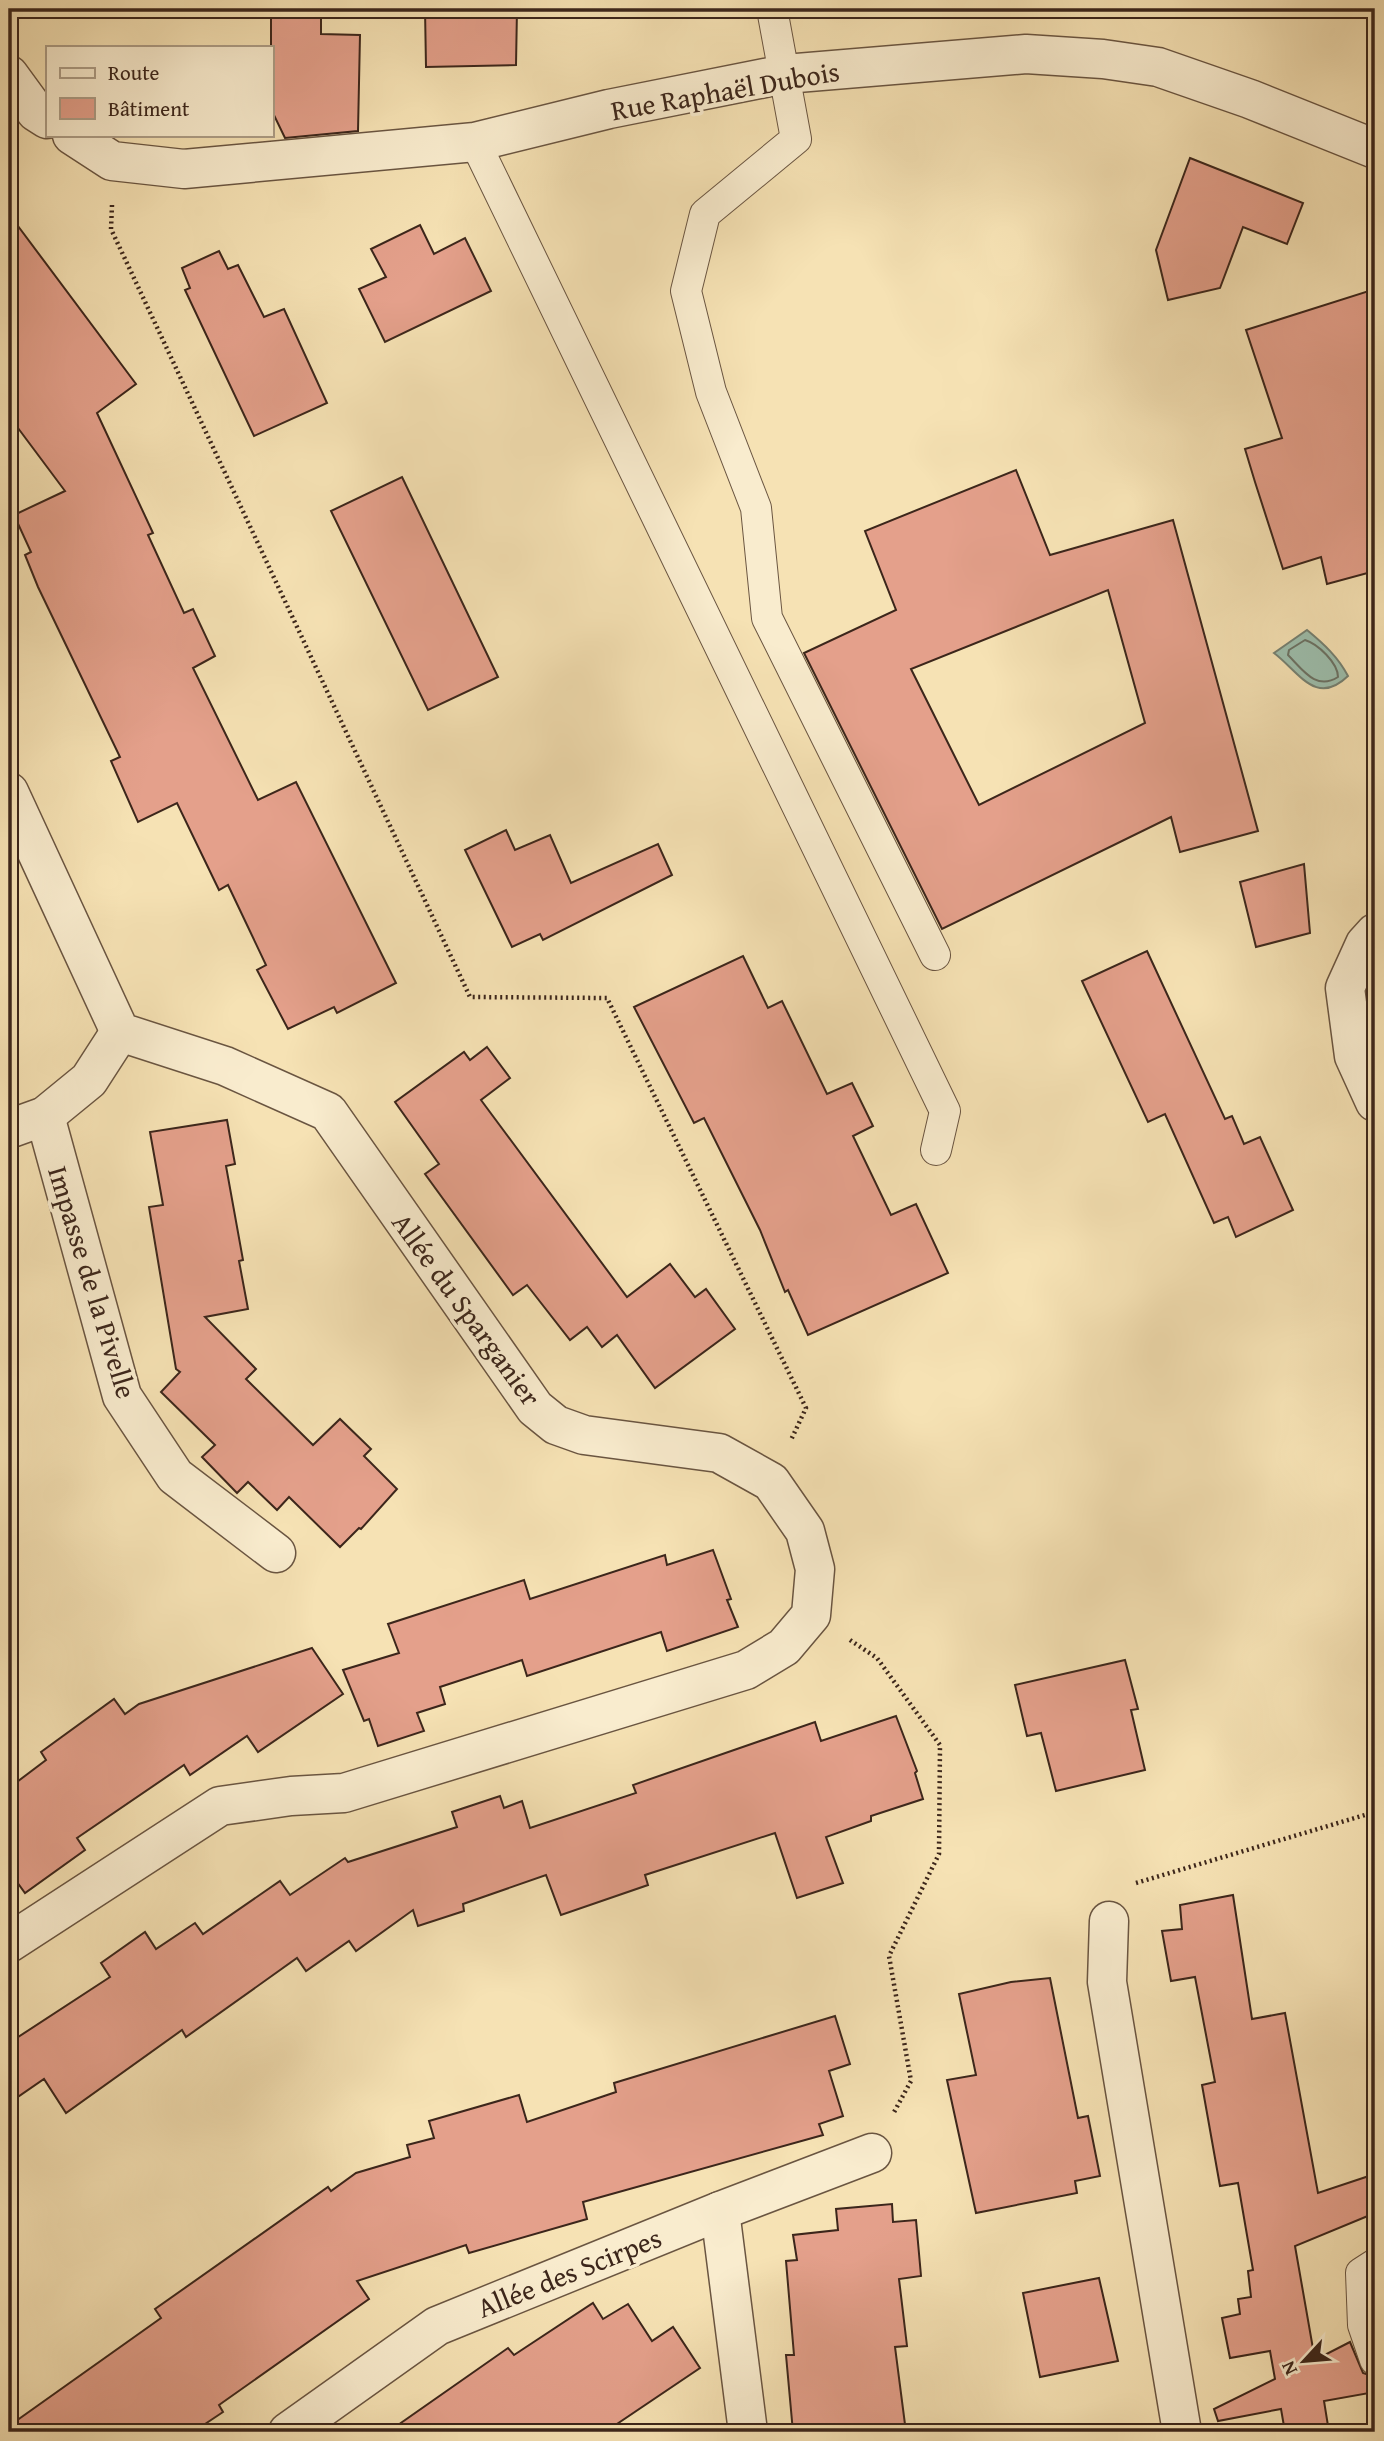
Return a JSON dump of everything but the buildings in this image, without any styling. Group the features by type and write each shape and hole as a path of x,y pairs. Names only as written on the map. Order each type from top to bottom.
{"street":[{"name":"Rue Raphaël Dubois","path":"74,136 112,161 184,169 475,142 609,109 785,74 1026,54 1103,59 1158,67 1250,99 1375,149"},
{"path":"9,75 36,112 46,118"},
{"path":"9,792 120,1032 89,1080 45,1116 9,1129"},
{"path":"1375,933 1365,944 1345,988 1354,1056 1375,1101"},
{"name":"Allée du Sparganier","path":"120,1032 225,1066 328,1112 535,1408 556,1426 584,1435 719,1453 771,1482 804,1531 816,1569 811,1615"},
{"name":"Impasse de la Pivelle","path":"45,1116 122,1396 175,1476 276,1553"},
{"path":"9,1943 220,1807 292,1796 344,1793 746,1670 784,1647 811,1615"},
{"path":"1109,1921 1107,1982 1182,2432"},
{"name":"Allée des Scirpes","path":"288,2432 437,2326 720,2211 872,2153"},
{"path":"720,2211 748,2432"}],"lane":[{"path":"772,9 796,139 705,214 686,291 711,391 756,508 767,618 935,955"},
{"path":"475,142 945,1111 936,1150"},
{"path":"1375,2264 1361,2273 1363,2325 1375,2360"}],"path":[{"path":"112,161 111,229 470,997 607,998 806,1408 771,1482"},
{"path":"811,1615 877,1658 940,1745 939,1854 890,1956 911,2081 872,2153"},
{"path":"1109,1921 1117,1889 1375,1812"}],"water":[{"path":"1307,630 1330,651 1348,676 1337,685 1326,688 1308,683 1274,653"}]}
